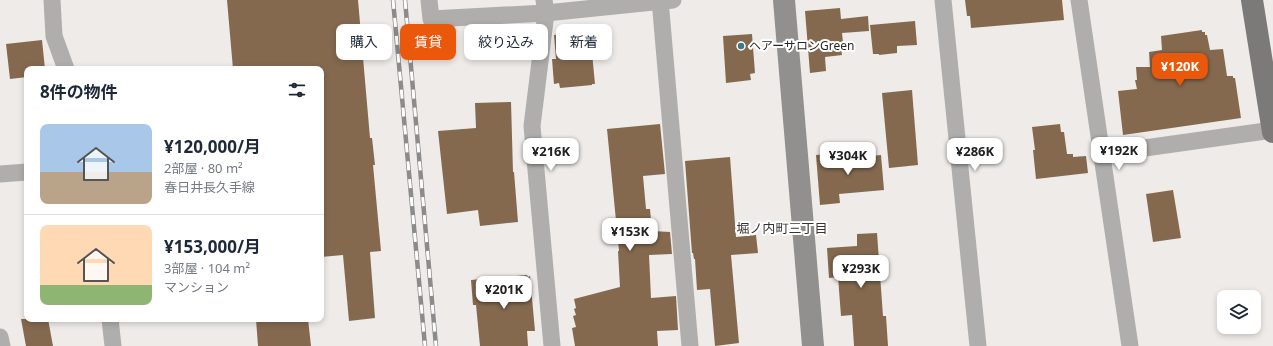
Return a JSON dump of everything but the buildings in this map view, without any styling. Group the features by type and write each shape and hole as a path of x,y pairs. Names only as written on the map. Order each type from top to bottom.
{"main road":[{"path":"1252,0 1273,131"}],"street":[{"path":"52,0 54,36 65,66"},
{"path":"429,0 431,20 545,6 664,0 690,346"},
{"path":"784,0 813,346"},
{"path":"943,0 978,346"},
{"path":"1079,0 1130,346"},
{"path":"545,6 532,126 552,346"},
{"path":"1102,154 1273,131"},
{"path":"0,174 24,172"},
{"path":"110,322 113,346"},
{"path":"0,337 2,346"}],"railway":[{"path":"393,0 425,346"},
{"path":"405,0 436,346"}],"place":[{"name":"ヘアーサロンGreen","path":"741,46"}],"district":[{"name":"堀ノ内町三丁目","path":"782,228"}]}
